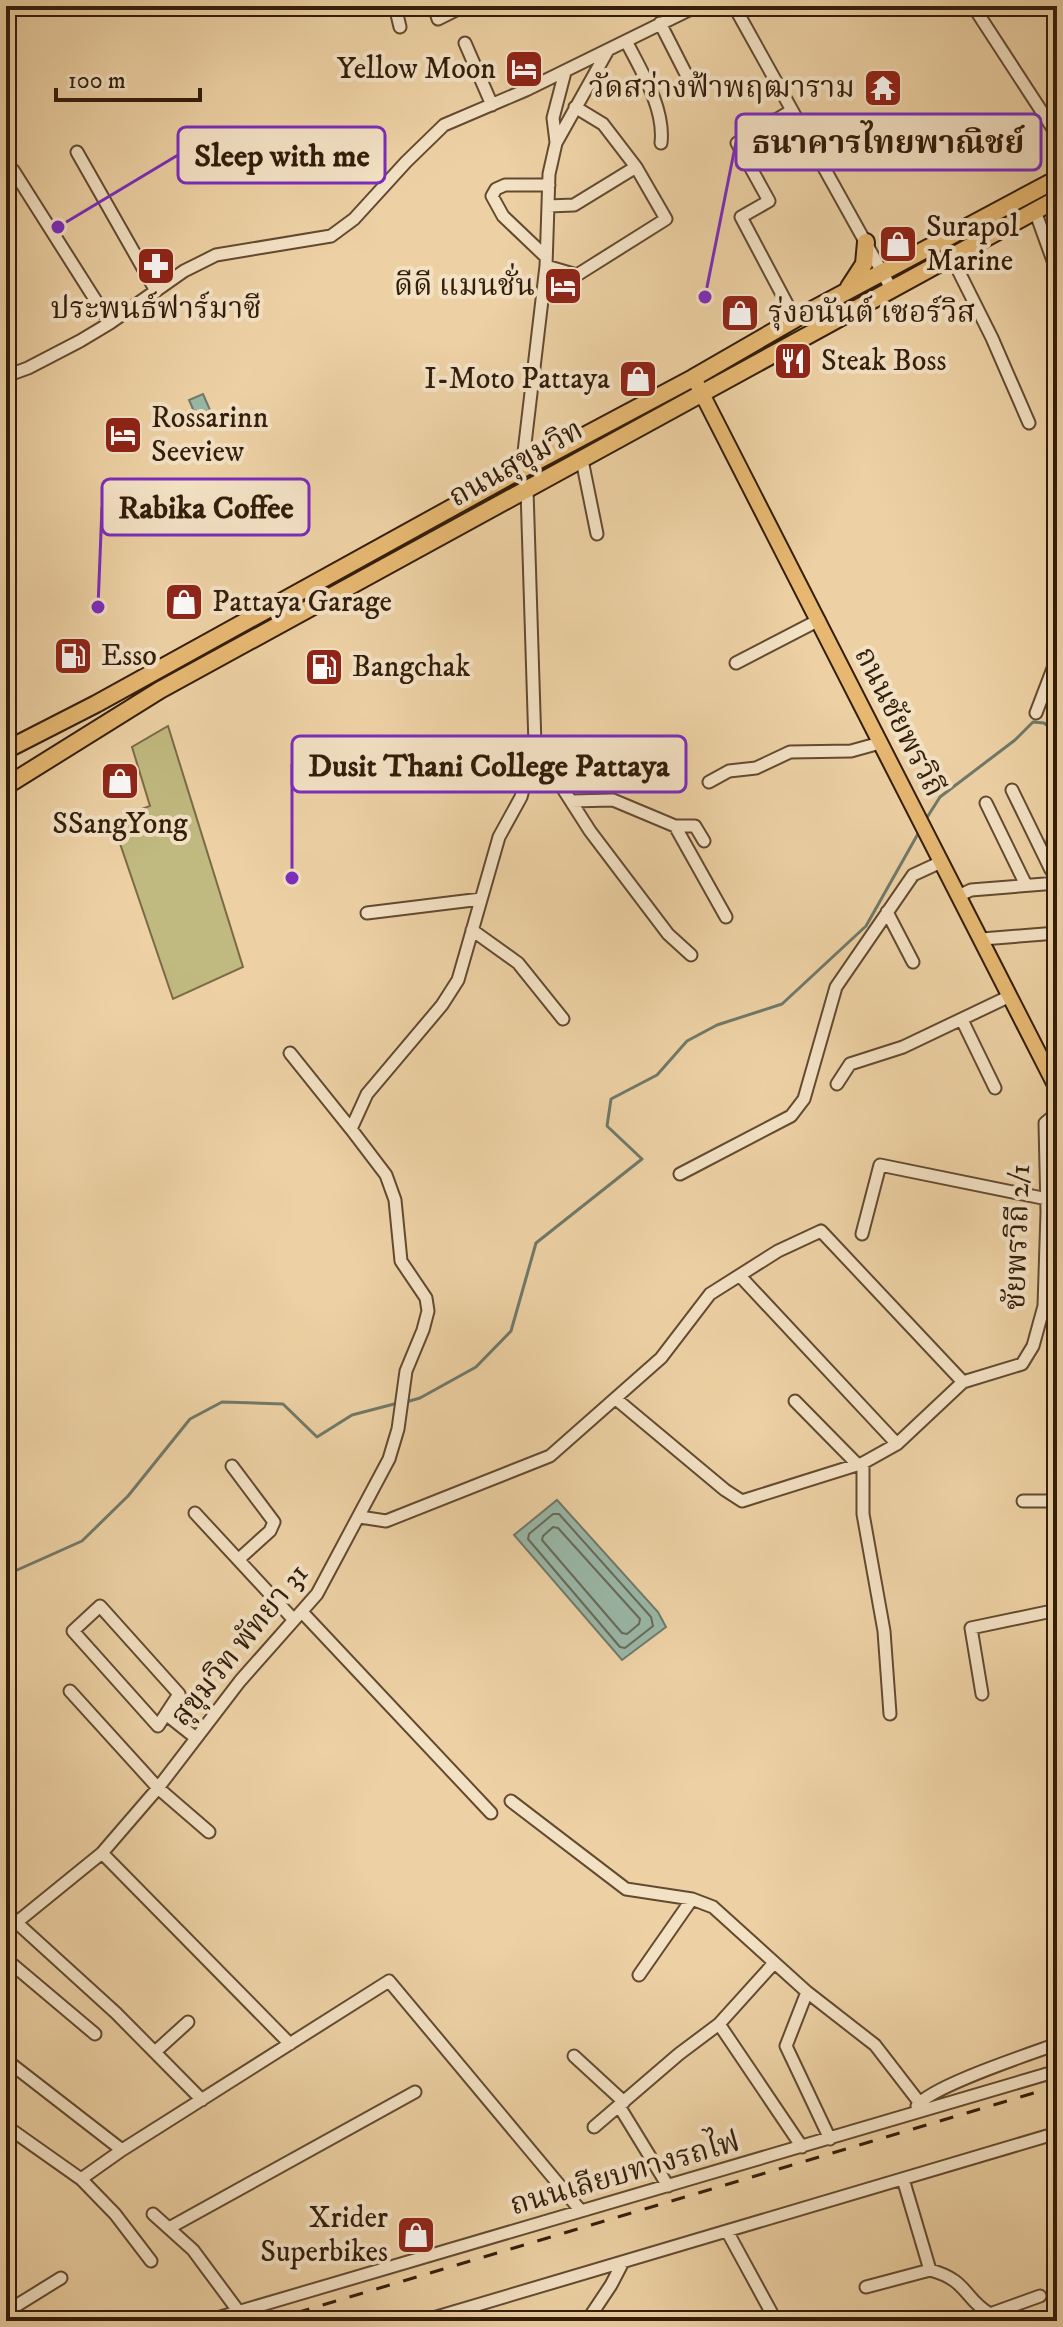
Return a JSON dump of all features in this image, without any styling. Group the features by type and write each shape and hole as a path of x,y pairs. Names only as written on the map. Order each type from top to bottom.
{"highway":[{"name":"ถนนสุขุมวิท","path":"6,786 160,690 582,460 795,319 1057,179"},
{"name":"ถนนสุขุมวิท","path":"6,750 96,704 522,469 892,290 1057,199"},
{"path":"845,292 864,264 866,242"}],"main road":[{"name":"ถนนชัยพรวิถี","path":"697,385 1057,1089"}],"street":[{"path":"395,6 400,27"},
{"path":"434,6 438,19 464,6"},
{"path":"6,376 28,368 110,323 184,271 216,255 331,236 354,219 444,125 565,72 697,6"},
{"path":"734,6 892,290"},
{"path":"973,6 1057,135"},
{"path":"660,23 689,80"},
{"path":"626,41 656,99 656,112 662,129 661,143"},
{"path":"465,43 492,105"},
{"path":"556,143 608,50"},
{"path":"522,469 546,262 549,185 556,143 553,118 565,72"},
{"path":"549,185 505,185 496,189 492,196 503,216 546,262 577,275 666,219 636,167 603,124 575,107"},
{"path":"791,111 737,143 769,201 741,217 795,319"},
{"path":"77,152 156,291"},
{"path":"548,206 574,205 636,167"},
{"path":"13,170 110,323"},
{"path":"1035,211 1056,269 1057,298"},
{"path":"952,258 992,338 1029,423"},
{"path":"582,460 597,534"},
{"path":"351,1129 367,1094 442,1005 458,980 499,837 521,797 535,745 527,490"},
{"path":"736,663 819,620"},
{"path":"1036,713 1057,658"},
{"path":"709,782 729,771 756,768 790,752 851,751 880,743"},
{"path":"535,745 571,801 668,934 691,955"},
{"path":"1012,790 1053,879"},
{"path":"571,801 613,800 675,826 695,826 704,841"},
{"path":"986,803 1026,885"},
{"path":"675,826 726,917"},
{"path":"1053,879 1054,832 1057,830"},
{"path":"680,1174 791,1116 804,1099 836,987 913,875 941,862"},
{"path":"958,896 971,890 1053,879"},
{"path":"367,913 481,899"},
{"path":"887,912 913,962"},
{"path":"472,930 518,963 563,1019"},
{"path":"982,939 1057,933"},
{"path":"837,1084 850,1064 903,1047 1010,996"},
{"path":"962,1020 995,1088"},
{"name":"สุขุมวิท พัทยา 31","path":"6,1931 102,1853 158,1788 240,1681 317,1594 389,1459 399,1421 406,1371 428,1311 426,1298 401,1261 395,1200 386,1175 290,1053"},
{"name":"ชัยพรวิถี 2/1","path":"616,1399 742,1501 860,1464 897,1444 963,1382 1022,1364 1033,1346 1044,1306 1047,1199 1045,1123 1057,1113"},
{"path":"862,1234 880,1165 1047,1199"},
{"path":"360,1517 386,1521 550,1456 661,1358 710,1294 778,1251 821,1231 963,1382"},
{"path":"740,1276 897,1444"},
{"path":"795,1401 860,1464 863,1514 884,1631 890,1714"},
{"path":"232,1466 274,1522 270,1531 239,1559"},
{"path":"1023,1501 1057,1501"},
{"path":"195,1513 491,1813"},
{"path":"100,1606 179,1694 167,1715 158,1726 73,1631 100,1606"},
{"path":"982,1694 971,1628 1057,1610"},
{"path":"70,1691 158,1788 209,1832"},
{"path":"167,1715 196,1738"},
{"path":"511,1801 626,1889 692,1899 713,1907 807,1992 875,2045 919,2102"},
{"path":"102,1853 290,2044"},
{"path":"639,1975 692,1899"},
{"path":"6,1909 202,2100"},
{"path":"6,1959 95,2034"},
{"path":"594,2127 719,2024 774,1963"},
{"path":"81,2179 389,1981 581,2211"},
{"path":"807,1992 786,2046 830,2139"},
{"path":"155,2052 188,2022"},
{"path":"719,2024 802,2147"},
{"path":"914,2114 919,2102 982,2072 1057,2044"},
{"path":"574,2056 622,2104 668,2186"},
{"path":"6,2060 122,2150"},
{"name":"ถนนเลียบทางรถไฟ","path":"207,2321 1057,2071"},
{"path":"169,2228 415,2092"},
{"path":"6,2126 81,2179 115,2214 151,2261"},
{"path":"423,2321 1057,2133"},
{"path":"903,2179 930,2270"},
{"path":"153,2214 193,2250 239,2312"},
{"path":"727,2231 776,2321"},
{"path":"587,2321 623,2262"},
{"path":"866,2287 930,2270 963,2285 990,2314 1040,2296"},
{"path":"6,2312 61,2278"}],"shaded area":[{"path":"168,726 243,967 173,999 112,820 150,806 132,747"}],"water":[{"path":"203,394 210,410 196,416 189,400"},
{"path":"557,1500 658,1612 666,1627 622,1660 514,1535"}],"waterway":[{"path":"926,819 940,797 1015,740 1033,722 1044,723 1057,733"},
{"path":"406,1402 420,1398 476,1367 511,1331 536,1243 642,1159 607,1126 611,1099 657,1075 687,1041 717,1025 782,1004 866,926 919,832"},
{"path":"6,1575 82,1541 128,1496 190,1419 222,1402 283,1404 317,1437 352,1415 398,1403"}],"railway":[{"path":"269,2321 1057,2086"}],"place":[{"name":"Yellow Moon","path":"524,69"},
{"name":"วัดสว่างฟ้าพฤฒาราม","path":"883,88"},
{"name":"Sleep with me","path":"58,227"},
{"name":"Surapol Marine","path":"898,244"},
{"name":"ประพนธ์ฟาร์มาซี","path":"156,266"},
{"name":"ดีดี แมนชั่น","path":"563,286"},
{"name":"ธนาคารไทยพาณิชย์","path":"705,297"},
{"name":"รุ่งอนันต์ เซอร์วิส","path":"740,313"},
{"name":"Steak Boss","path":"793,361"},
{"name":"I-Moto Pattaya","path":"638,379"},
{"name":"Rossarinn Seeview","path":"123,435"},
{"name":"Pattaya Garage","path":"184,602"},
{"name":"Rabika Coffee","path":"98,607"},
{"name":"Esso","path":"73,656"},
{"name":"Bangchak","path":"324,667"},
{"name":"SSangYong","path":"120,781"},
{"name":"Dusit Thani College Pattaya","path":"292,878"},
{"name":"Xrider Superbikes","path":"416,2235"}]}
